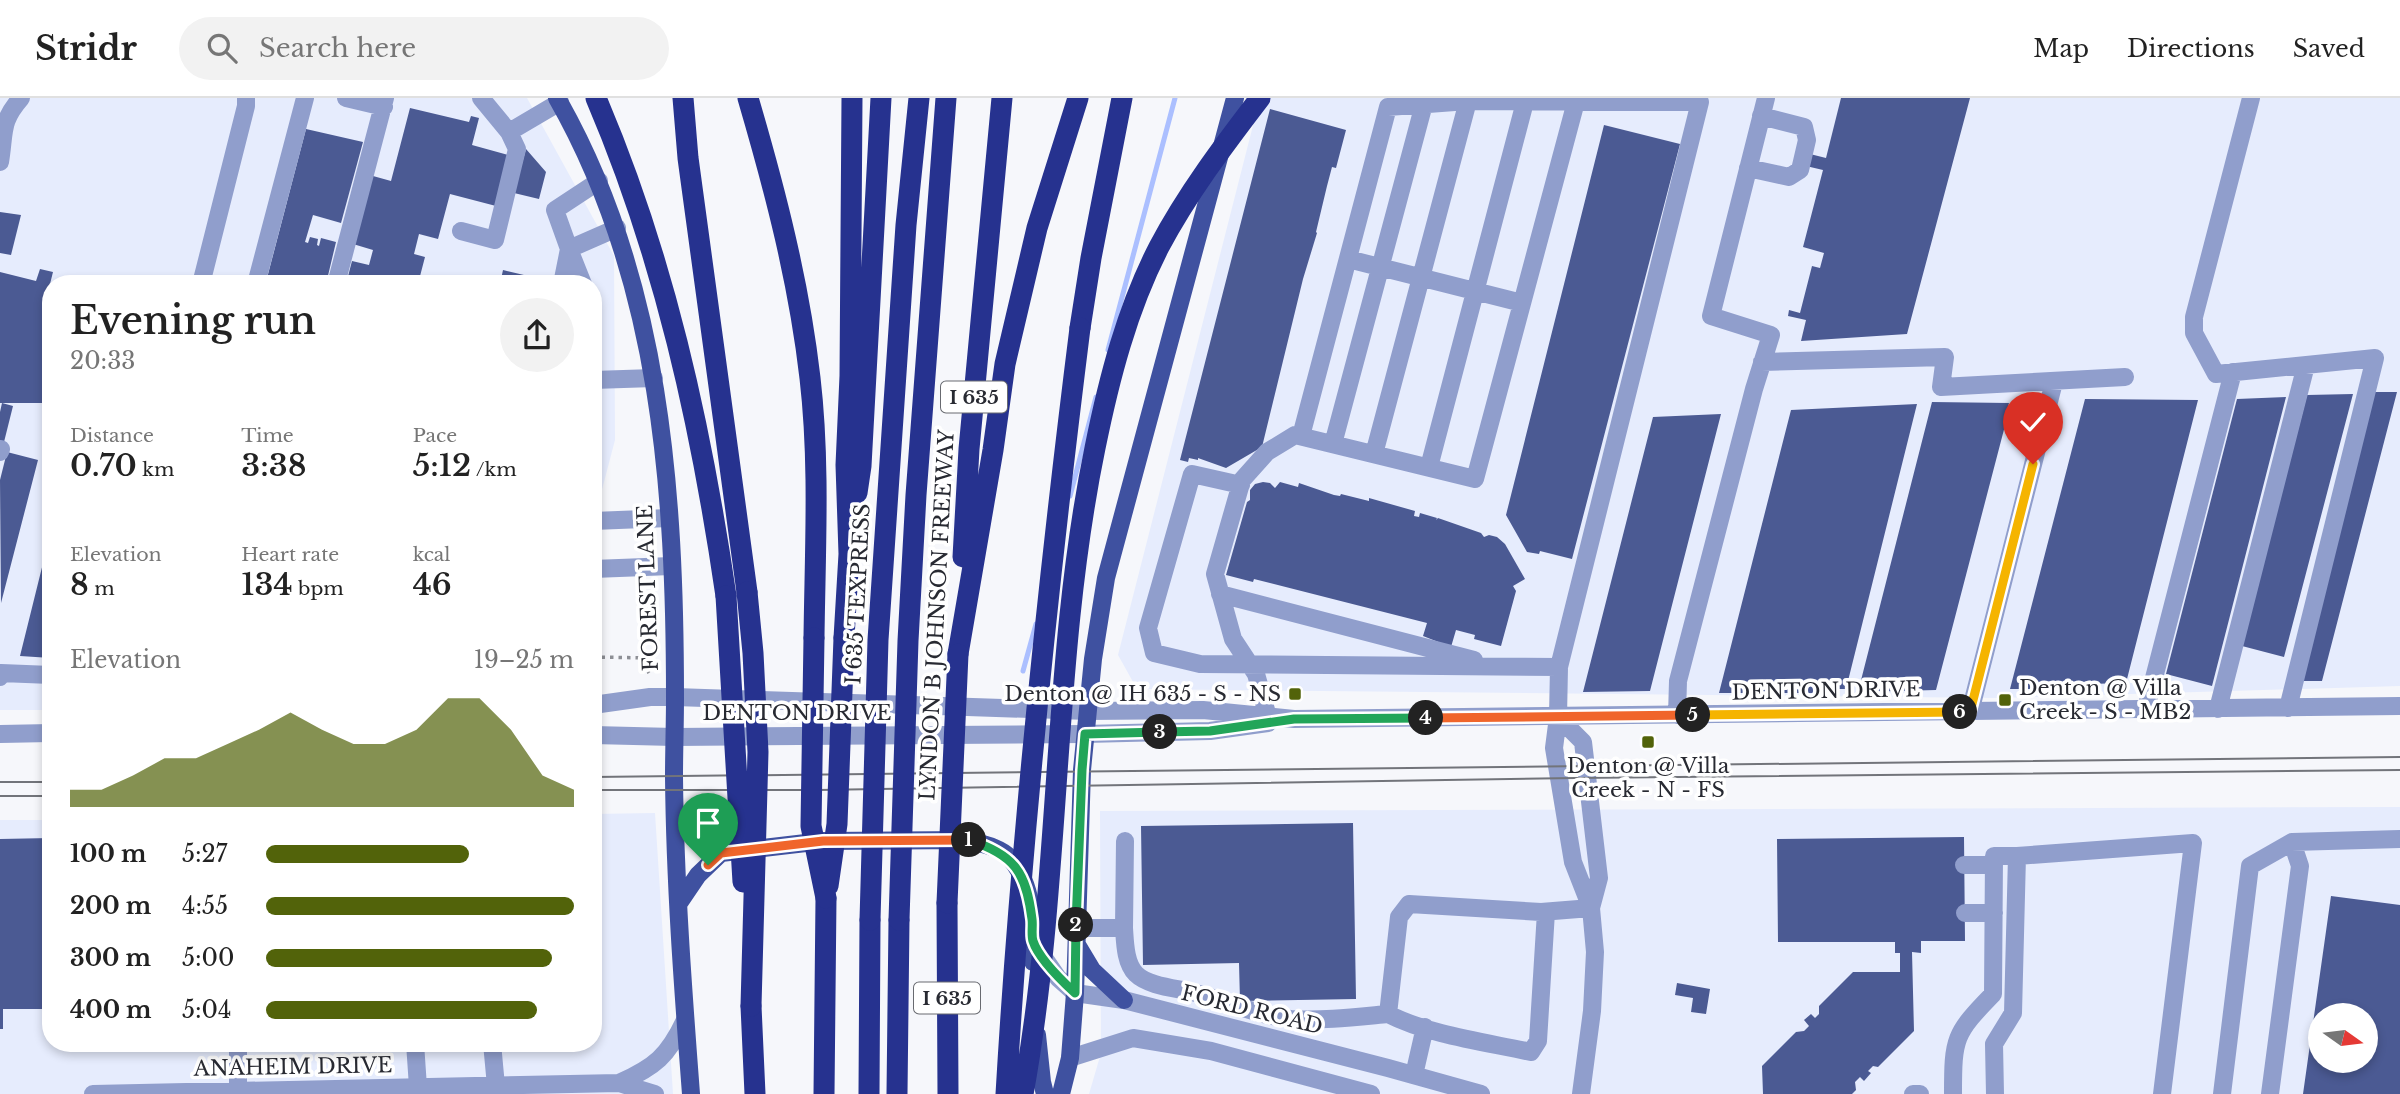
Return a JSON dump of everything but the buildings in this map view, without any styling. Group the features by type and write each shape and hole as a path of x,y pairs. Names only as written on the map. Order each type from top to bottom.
{"highway":[{"path":"596,98 615,143 653,253 682,355 715,517 726,596 755,1094"},
{"path":"683,98 688,158 734,489 753,653 758,806 751,1006"},
{"path":"748,98 774,185 790,253 810,378 816,506 811,826 825,908"},
{"name":"I 635 TEXPRESS","path":"869,1094 870,920 878,640 906,225 919,98"},
{"path":"897,1094 899,920 908,641 916,495 946,98"},
{"path":"991,98 997,141"},
{"name":"LYNDON B JOHNSON FREEWAY","path":"948,1094 947,903 969,449 1002,98"},
{"path":"958,654 1005,365 1037,228 1078,98"},
{"path":"1006,1094 1017,918 1061,482 1090,258 1122,98"},
{"path":"1023,1094 1040,980 1072,592 1080,528 1099,429 1124,334 1158,248 1207,169 1260,98"},
{"path":"849,554 846,465 850,376 852,107"},
{"path":"824,1094 825,908 837,824 849,554 861,466 881,107"}],"main road":[{"path":"1062,1094 1070,1058 1075,993 1085,734 1106,578 1235,98"},
{"name":"FOREST LANE","path":"559,100 599,181 617,228 638,303 653,378 662,443 669,518 679,903 691,1094"},
{"path":"679,903 698,875 721,853 823,841 969,840 992,847 1008,857 1026,884 1032,921 1032,980 1045,1094"},
{"path":"1076,935 1093,970 1124,1000"}],"street":[{"path":"0,162 5,135 2,125 8,111 21,98"},
{"path":"203,275 246,98"},
{"path":"258,275 305,98"},
{"path":"338,275 384,103 346,98"},
{"path":"461,231 495,240 517,149 509,132 481,98"},
{"path":"2251,98 2194,317 2194,333 2216,374 2375,358 2288,708"},
{"path":"509,132 559,100"},
{"path":"1374,454 1468,100"},
{"path":"1301,436 1388,107 1468,100 1700,102 1559,667 1554,748 1573,862 1591,908 1595,953 1592,1011 1581,1094"},
{"path":"1268,717 1256,674 1233,639 1214,574 1242,480 1267,452 1295,435 1475,479 1577,100"},
{"path":"1429,467 1525,102"},
{"path":"1333,444 1424,104"},
{"path":"1677,715 1678,681 1771,335 1711,316 1763,107 1804,127 1808,140 1800,170 1789,177 1748,168"},
{"path":"579,275 555,210 599,181"},
{"path":"569,249 617,228"},
{"path":"564,275 569,249"},
{"path":"1348,259 1522,303"},
{"path":"1762,362 1945,357 1941,387 2124,377"},
{"path":"2218,709 2306,365"},
{"path":"2146,709 2233,372"},
{"path":"602,380 653,378"},
{"path":"1970,712 2054,382"},
{"path":"1241,485 1192,474 1148,628 1154,653 1200,664 1251,666 1559,667"},
{"path":"602,521 669,518"},
{"path":"602,569 671,566"},
{"path":"1220,594 1502,667"},
{"path":"1,675 42,675"},
{"name":"DENTON DRIVE","path":"602,704 650,697 675,697 1088,711 1203,710 1294,719 2400,706"},
{"path":"1558,717 1583,742 1599,878 1591,908"},
{"name":"DENTON DRIVE","path":"602,735 1085,734 1210,731 1294,719"},
{"path":"0,734 42,733"},
{"path":"2222,1094 2250,866 2292,842 2400,839"},
{"path":"1125,841 1124,928 1127,955 1134,973 1145,980 1290,1019 1388,1014 1424,1027 1531,1052 1538,1041 1546,912"},
{"path":"2270,1094 2300,866 2292,842"},
{"path":"1953,1094 1953,1052 1963,1025 1993,994 1994,856 2193,843 2162,1094"},
{"path":"1994,1094 1994,1044 2013,1013 2017,856"},
{"path":"1964,865 1994,865"},
{"path":"1388,1014 1399,917 1409,905 1546,912 1591,908"},
{"path":"1965,913 1994,913"},
{"path":"1076,935 1124,928"},
{"path":"1033,942 1058,978 1075,993"},
{"name":"FORD ROAD","path":"1075,993 1124,1000 1480,1094"},
{"path":"1209,1023 1215,998"},
{"path":"1284,1043 1290,1019"},
{"name":"ANAHEIM DRIVE","path":"619,1083 647,1071 674,1044 685,1020"},
{"path":"1414,1075 1424,1027"},
{"path":"1251,1062 1257,1036"},
{"path":"1070,1058 1132,1038 1211,1051 1371,1094"},
{"path":"238,1052 238,1091"},
{"path":"416,1052 418,1087"},
{"path":"493,1052 496,1086"},
{"name":"ANAHEIM DRIVE","path":"93,1094 358,1091 418,1087 619,1083 655,1094"},
{"path":"1913,1094 1920,1094"}],"path":[{"path":"602,657 648,658"},
{"path":"643,665 649,673"}],"shaded area":[{"path":"0,98 527,98 614,256 615,440 602,490 602,275 42,275 42,710 0,710"},
{"path":"1260,98 2400,98 2400,686 2000,698 1137,689 1118,655"},
{"path":"2400,807 2400,1094 1089,1094 1101,1053 1100,811"},
{"path":"655,813 673,1094 0,1094 0,820 42,820 42,1052 602,1052 602,814"}],"waterway":[{"path":"1108,350 1175,98"},
{"path":"1070,496 1096,397"},
{"path":"1023,671 1036,624"}],"tram line":[{"path":"602,777 2400,757"},
{"path":"602,790 818,790 1575,778 2400,770"},
{"path":"0,782 42,782"},
{"path":"0,796 42,796"}],"place":[{"name":"Denton @ IH 635 - S - NS","path":"1295,694"},
{"name":"Denton @ Villa Creek - S - MB2","path":"2005,700"},
{"name":"Denton @ Villa Creek - N - FS","path":"1648,742"}],"route":[{"path":"708,865 721,853 823,841 969,840 992,847 1008,857 1026,884 1033,942 1058,978 1075,993 1085,734 1210,731 1294,719 1970,712 2033,464"}]}
